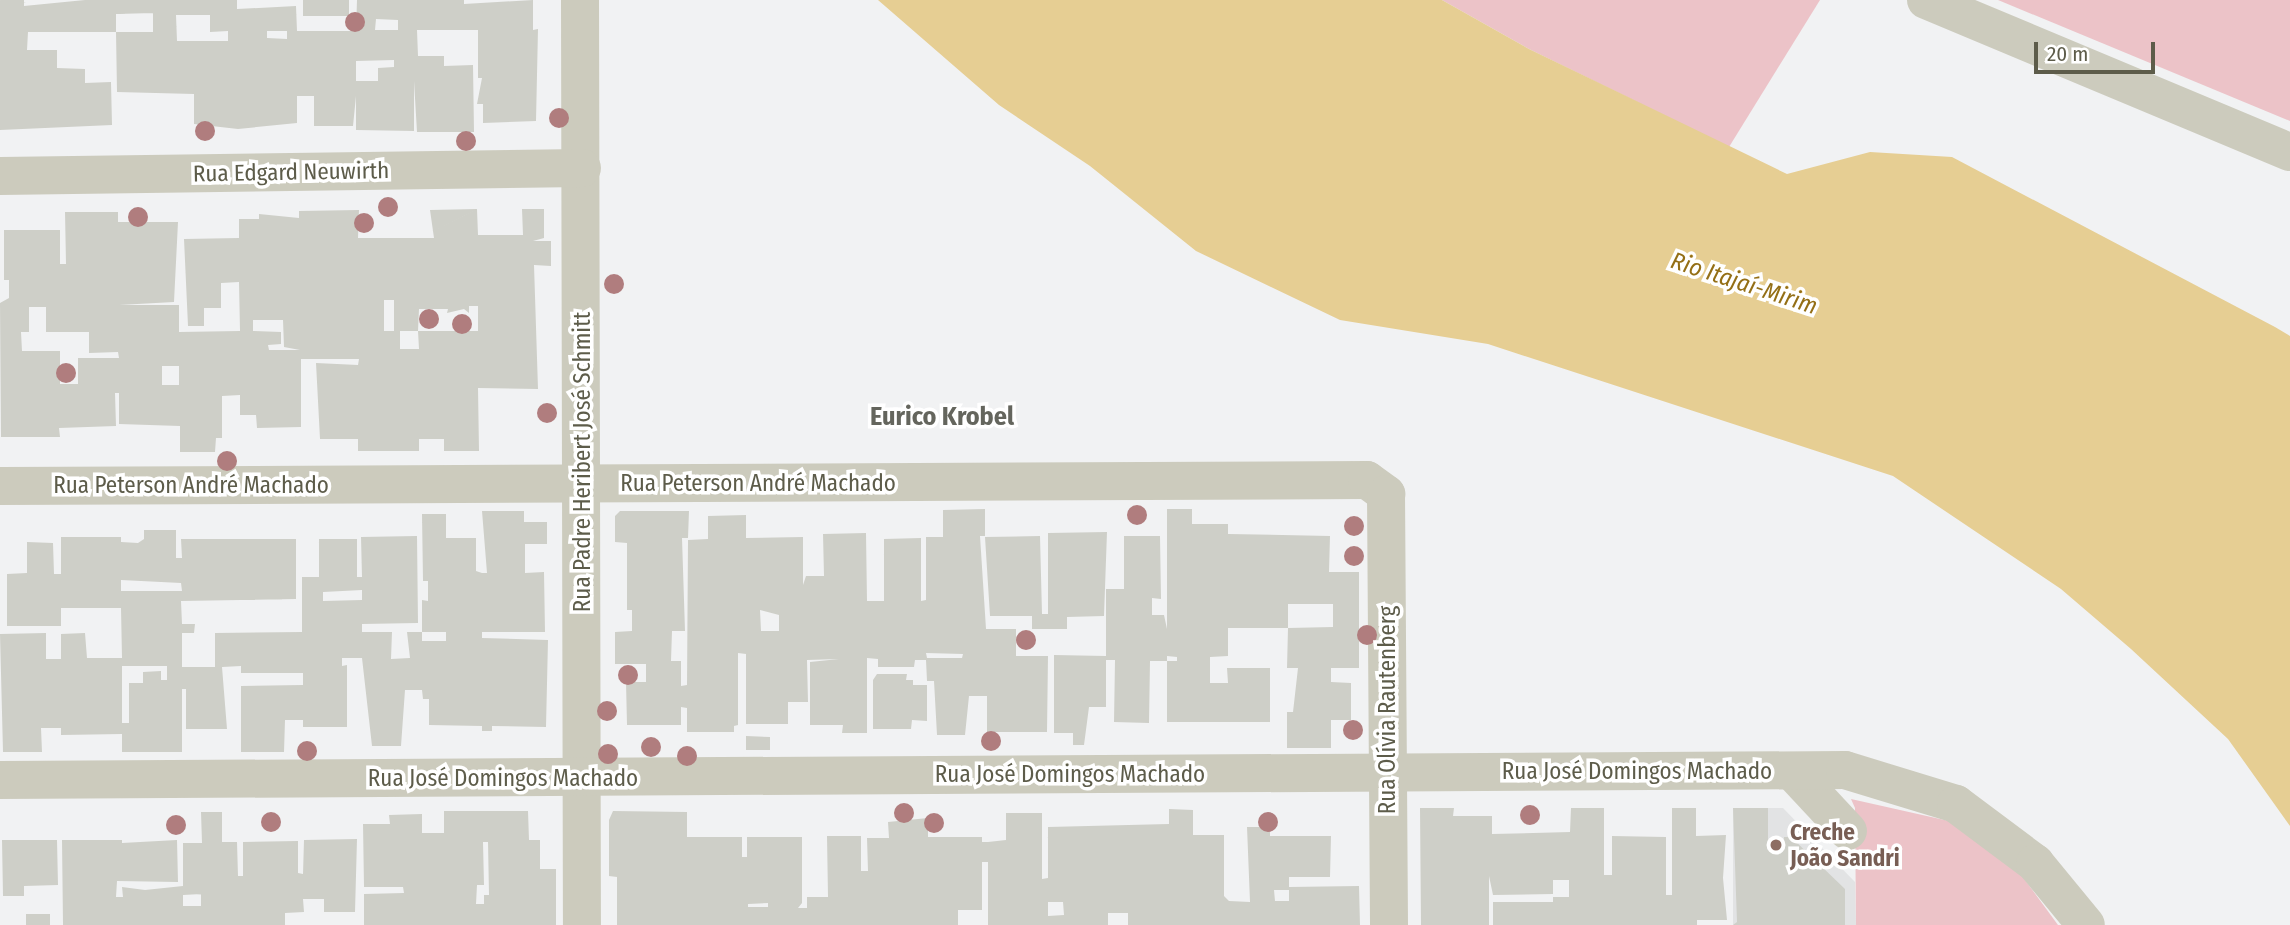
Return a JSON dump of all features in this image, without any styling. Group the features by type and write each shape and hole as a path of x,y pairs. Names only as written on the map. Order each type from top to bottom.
{"street":[{"name":"Rua Padre Heribert José Schmitt","path":"580,0 582,925"},
{"path":"1926,0 2290,152"},
{"name":"Rua Edgard Neuwirth","path":"0,176 582,168"},
{"name":"Rua Peterson André Machado","path":"0,486 1367,480 1385,494"},
{"name":"Rua Olívia Rautenberg","path":"1385,494 1389,925"},
{"name":"Rua José Domingos Machado","path":"0,780 1845,770 1956,804 2035,863 2086,925"},
{"path":"1792,771 1848,831"}],"shaded area":[{"path":"1442,0 1820,0 1729,147 1529,49"},
{"path":"1998,0 2290,0 2290,121"},
{"path":"1851,799 1949,821 2020,873 2058,925 1856,925 1855,808"},
{"name":"Creche João Sandri","path":"1733,808 1783,808 1855,882 1856,925 1733,925"}],"water":[{"name":"Rio Itajaí-Mirim","path":"878,0 1442,0 1529,49 1787,174 1870,152 1952,157 2275,327 2290,336 2290,826 2228,739 2131,649 2061,589 1893,476 1488,344 1340,320 1196,251 1090,166 999,105"}],"building":[{"path":"0,0 24,0 24,6 85,0 237,0 237,9 296,6 297,31 356,31 357,0 464,0 464,4 533,0 533,30 538,29 536,121 483,123 483,104 477,104 482,78 478,78 478,30 417,30 418,56 444,56 444,66 473,65 474,132 417,132 414,81 414,131 356,130 356,96 353,126 314,126 314,96 297,96 297,123 238,129 194,124 194,94 117,92 116,32 28,32 27,50 57,50 57,68 85,69 85,83 111,82 112,125 0,130","holes":["153,13 153,32 116,32 116,14","176,15 210,15 210,32 228,31 228,41 177,41","376,19 398,20 398,30 375,30","267,31 287,31 287,39 267,38","394,60 394,67 378,68 378,81 356,81 356,61"]},
{"path":"303,0 349,0 349,16 303,16"},
{"path":"477,209 478,235 523,235 522,209 544,209 544,238 533,241 551,241 551,266 534,265 538,389 478,388 479,451 444,451 444,439 419,439 419,451 358,451 358,439 320,439 316,363 358,365 359,359 301,359 301,427 257,428 256,415 240,415 240,395 222,396 222,438 216,438 215,452 180,452 180,426 119,424 119,393 115,393 116,426 59,428 60,437 1,437 0,303 9,298 9,280 4,280 4,230 60,230 60,264 66,264 65,212 118,212 118,222 178,222 174,302 119,305 179,305 179,332 240,331 239,282 221,283 221,308 204,308 204,326 188,326 184,239 239,238 239,219 259,219 259,214 299,218 299,211 359,210 358,238 434,238 430,210","holes":["384,300 394,300 394,331 384,331","469,306 478,306 478,331 418,331 419,309 448,309 447,313 464,309 469,313","29,307 46,307 46,332 89,332 89,353 118,352 119,358 78,358 78,384 60,384 60,351 22,351 21,332 29,332","253,320 283,320 284,347 300,350 269,350 268,345 281,344 281,332 253,331","400,331 418,331 419,349 400,349","162,366 179,366 179,385 162,385"]},
{"path":"985,509 985,536 980,536 986,629 1016,629 1016,656 1048,656 1047,732 987,732 987,696 969,696 965,735 937,735 934,681 927,681 926,660 915,660 914,667 878,667 878,659 867,658 867,733 842,733 843,725 810,725 810,662 839,659 807,660 808,702 788,702 788,724 746,724 746,654 738,653 738,725 734,726 734,732 687,732 687,708 681,707 681,725 627,725 626,682 646,682 646,664 615,664 615,632 632,631 632,610 627,610 627,543 615,542 615,516 620,511 689,511 688,538 682,538 685,631 672,631 671,661 681,661 681,686 687,685 688,540 708,539 708,516 746,515 746,538 803,537 803,585 806,576 824,576 823,534 866,533 867,601 884,601 884,539 921,538 921,601 926,600 926,537 943,537 943,510","holes":["760,610 779,615 779,631 761,631","926,653 963,654 962,658 927,658"]},
{"path":"1167,509 1192,509 1192,524 1228,524 1228,534 1330,536 1329,572 1359,572 1359,668 1331,668 1331,682 1351,683 1351,720 1331,720 1331,748 1287,748 1287,712 1293,712 1298,668 1287,668 1288,628 1228,628 1228,656 1210,657 1210,683 1228,683 1227,668 1270,668 1270,722 1167,722 1167,661 1150,661 1149,723 1114,722 1115,660 1106,660 1106,707 1089,707 1084,745 1073,745 1073,733 1054,733 1054,655 1106,656 1106,589 1124,589 1124,536 1160,536 1161,599 1152,598 1152,615 1164,615 1167,629","holes":["1288,604 1333,604 1333,627 1288,628","1167,656 1177,657 1177,661 1167,661"]},
{"path":"482,511 524,511 524,522 547,522 547,544 525,544 525,573 544,572 545,632 482,632 482,638 548,640 546,727 492,726 492,731 482,731 482,726 429,725 429,699 423,699 422,690 405,690 401,746 372,746 362,658 342,658 342,666 347,665 347,727 303,727 303,720 285,720 284,752 241,752 241,686 303,685 303,673 241,673 241,666 222,667 227,729 186,729 186,689 182,689 182,752 122,752 122,734 61,735 61,728 41,728 42,752 3,752 0,634 46,633 46,659 61,659 61,634 85,633 87,658 122,658 121,608 61,608 61,626 7,626 7,574 27,573 27,542 53,543 54,574 61,574 61,537 121,537 121,542 138,543 144,539 144,530 176,530 176,558 182,558 181,539 296,539 296,599 181,601 182,624 195,624 194,633 182,633 182,667 215,667 215,633 302,632 302,577 319,577 319,539 357,539 357,577 362,577 361,537 417,536 418,623 362,624 362,632 392,632 391,659 410,658 407,632 422,632 422,600 428,601 428,581 423,581 422,514 446,514 446,538 476,538 476,571 487,573","holes":["121,580 181,583 182,591 121,591","362,590 362,600 323,601 323,592","422,632 446,632 446,641 422,641","122,666 167,666 167,680 161,680 161,671 143,672 143,683 129,683 129,723 122,723"]},
{"path":"1107,532 1104,616 1067,617 1067,629 1032,629 1032,616 990,616 985,537 1040,536 1042,614 1048,614 1048,533"},
{"path":"877,674 907,674 906,680 913,680 913,685 927,685 927,721 912,720 911,729 873,729 873,680"},
{"path":"746,736 770,737 770,750 746,750"},
{"path":"1420,808 1454,808 1453,816 1492,816 1492,834 1570,832 1571,808 1604,808 1604,875 1612,875 1612,836 1666,837 1666,895 1672,895 1672,808 1696,808 1696,836 1726,835 1723,878 1727,920 1697,920 1697,925 1493,925 1493,902 1553,902 1553,897 1569,897 1569,880 1553,880 1553,894 1493,895 1489,876 1489,925 1421,925"},
{"name":"Creche João Sandri","path":"1733,808 1768,808 1768,843 1784,843 1784,837 1791,837 1845,889 1845,925 1733,925 1737,922"},
{"path":"1169,809 1193,810 1193,835 1224,835 1224,896 1229,901 1250,902 1247,827 1270,827 1270,836 1331,836 1330,877 1289,877 1289,887 1359,886 1360,925 1128,925 1128,913 1108,913 1108,925 988,925 988,862 982,862 982,910 958,910 958,925 617,925 617,877 609,876 609,820 613,811 687,812 687,837 742,837 742,857 747,857 747,837 802,837 802,903 798,908 807,908 807,897 828,897 827,836 861,836 861,871 868,871 867,838 889,838 888,822 928,818 928,837 982,837 982,842 988,842 1006,840 1006,813 1042,813 1042,879 1048,878 1048,827 1169,824","holes":["1274,890 1289,890 1289,901 1275,901","1048,902 1063,902 1064,915 1048,916","768,903 768,907 748,907 748,904"]},
{"path":"444,811 528,811 529,840 540,840 540,869 556,869 556,925 364,925 364,894 404,893 403,887 364,887 363,824 390,824 389,815 422,814 422,833 444,833","holes":["483,842 488,842 489,895 484,895 484,904 476,904 477,885 484,885"]},
{"path":"201,812 222,812 222,842 237,842 238,876 243,876 243,842 298,841 298,873 303,874 304,840 357,839 355,912 324,912 324,899 303,899 304,912 285,913 285,925 63,925 62,840 122,840 122,843 177,840 178,882 117,881 116,897 123,897 122,887 145,890 183,886 183,843 202,843","holes":["201,894 201,906 183,906 183,895"]},
{"path":"2,840 57,840 58,885 24,886 24,896 3,896"},
{"path":"26,914 50,914 50,925 26,925"}],"place":[{"name":"Creche João Sandri","path":"1776,845"}],"district":[{"name":"Eurico Krobel","path":"942,417"}]}
